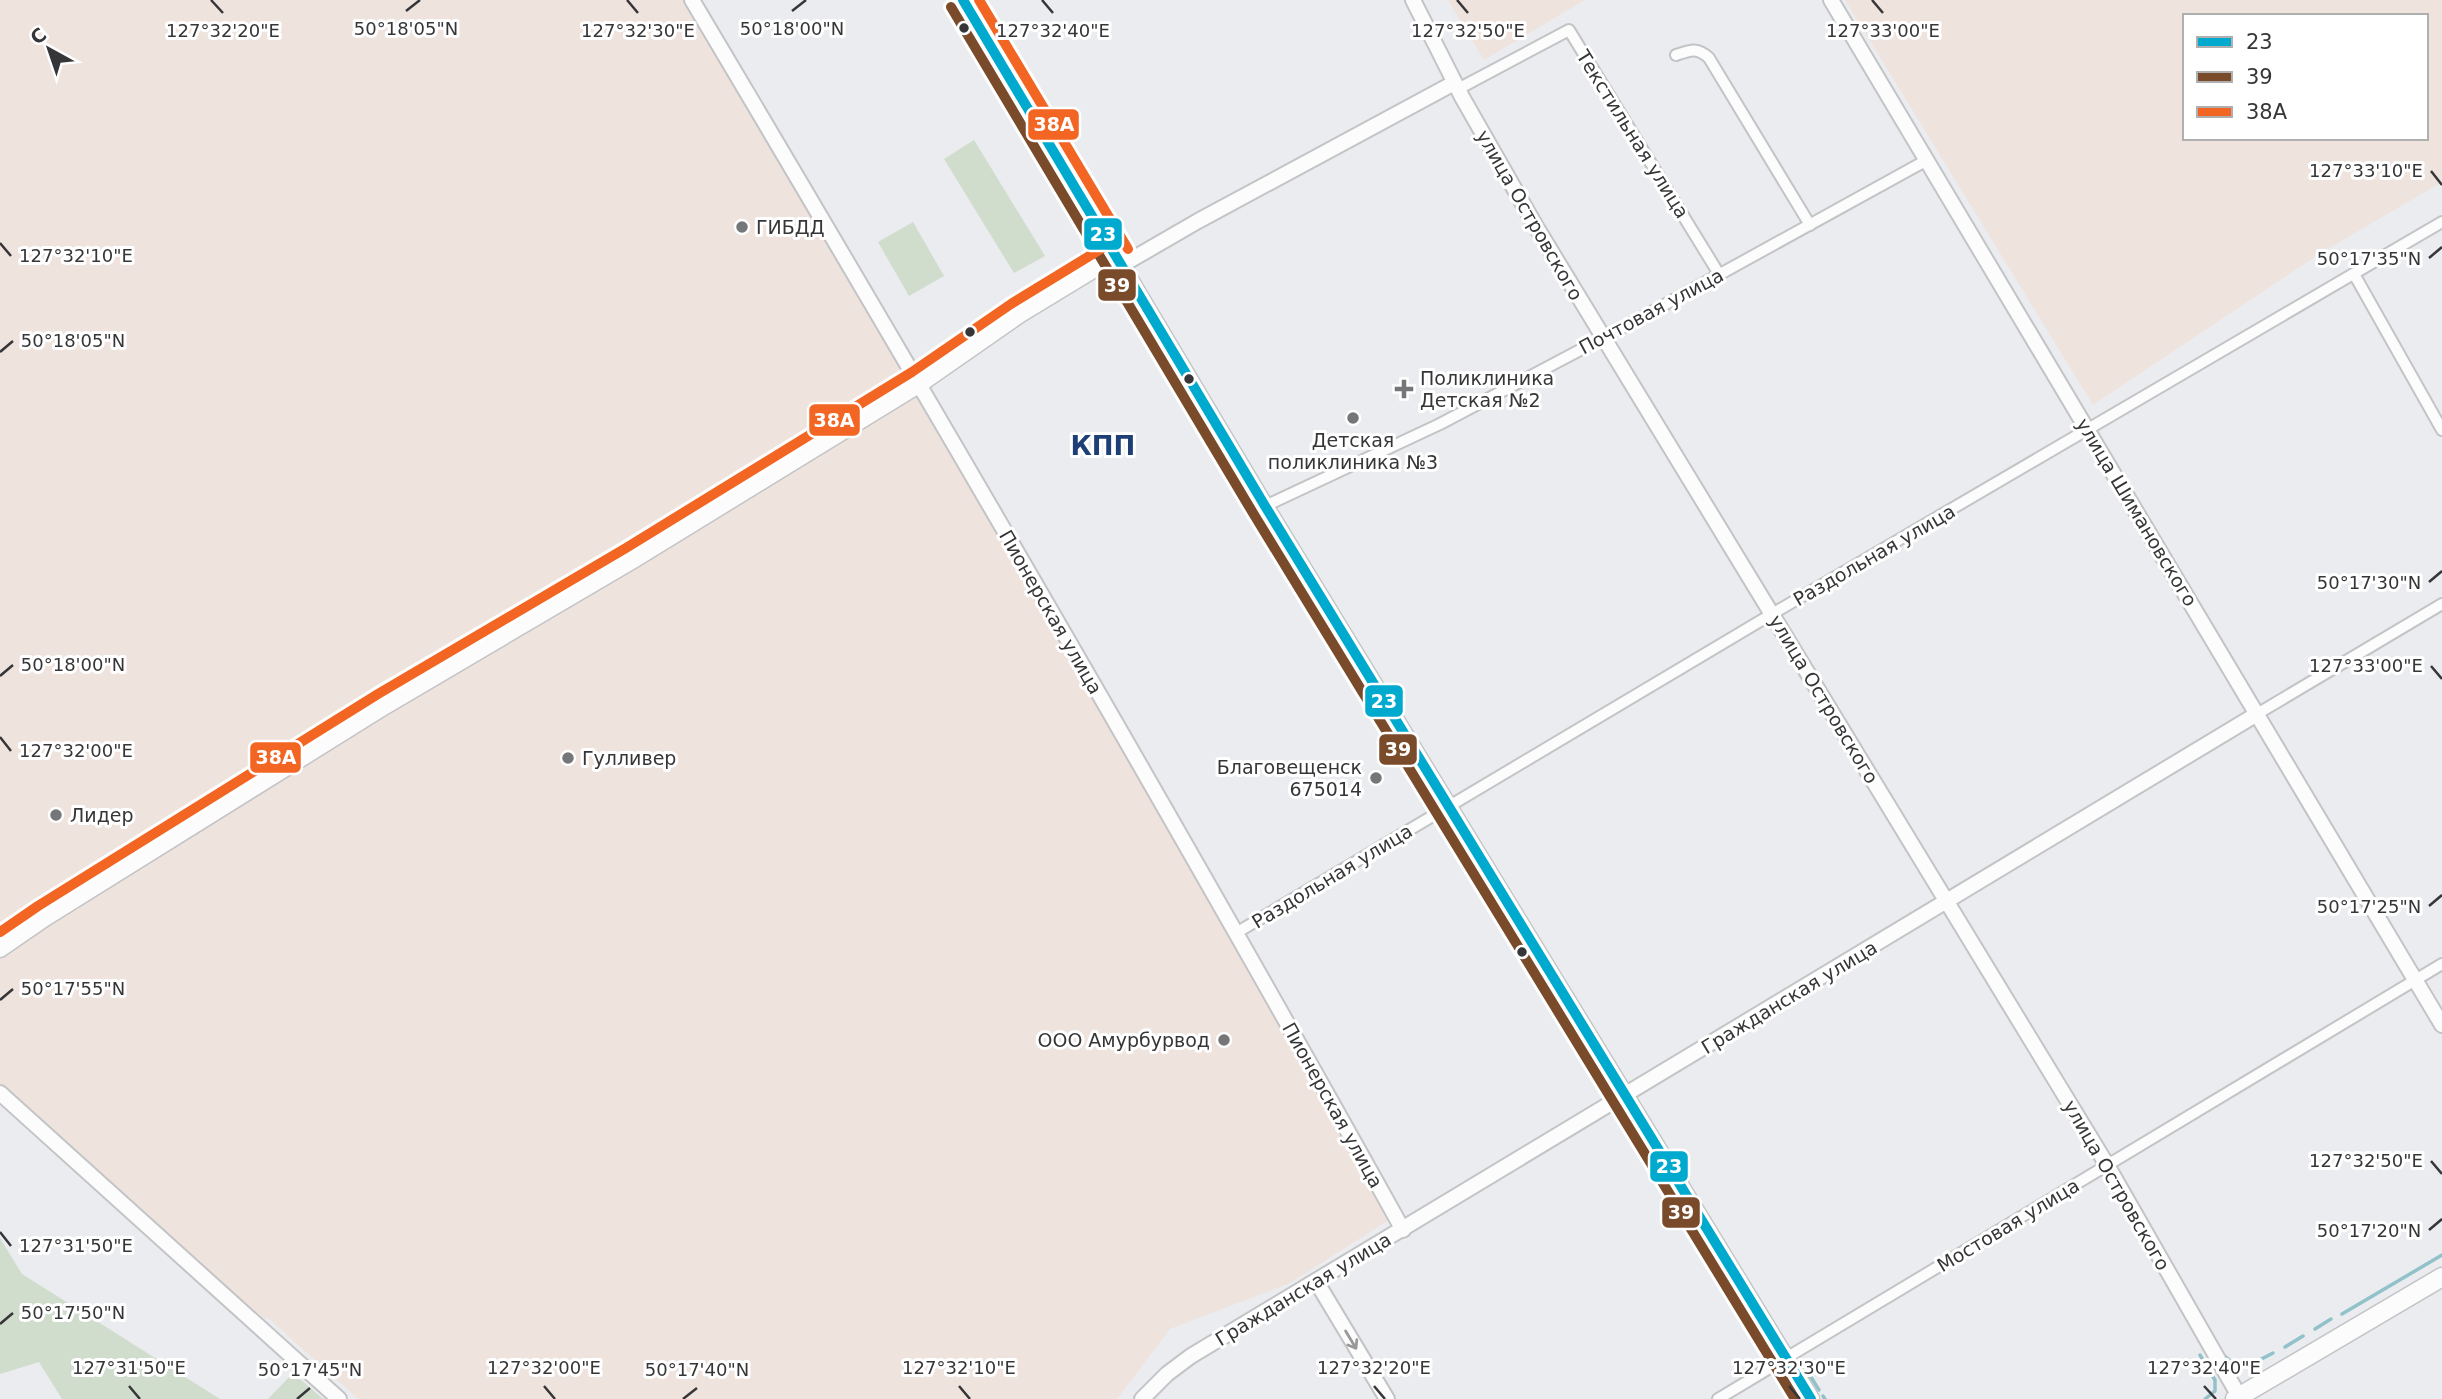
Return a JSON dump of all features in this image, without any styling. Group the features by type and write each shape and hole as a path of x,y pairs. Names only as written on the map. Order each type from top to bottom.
{"main road":[{"path":"963,0 1265,506 1811,1399"},
{"name":"Текстильная улица","path":"0,949 37,923 342,732 633,560 920,384 1019,316 1119,260"},
{"path":"2237,1398 2442,1277"}],"street":[{"name":"Пионерская улица","path":"692,0 920,384 1236,933 1403,1230"},
{"name":"улица Островского","path":"1413,0 1456,86 1535,225 2107,1165 2237,1398"},
{"name":"улица Шимановского","path":"1831,0 2442,1025"},
{"name":"Текстильная улица","path":"1119,260 1569,30 1719,274"},
{"path":"1676,55 1693,49 1701,51 1709,58 1810,226"},
{"name":"Почтовая улица","path":"1265,506 1440,424 1810,226 1927,160"},
{"name":"Раздольная улица","path":"1236,933 1772,614 2442,222"},
{"path":"2354,274 2442,430"},
{"name":"Гражданская улица","path":"1142,1399 1167,1374 1191,1356 2442,604"},
{"name":"Мостовая улица","path":"1718,1399 2442,964"},
{"path":"0,1093 339,1399"},
{"path":"1316,1282 1387,1399"}],"shaded area":[{"path":"0,0 691,0 1167,814 1389,1220 1290,1283 1170,1329 1117,1399 358,1399 267,1317 262,1321 0,1086"},
{"path":"1448,0 1585,0 1484,60"},
{"path":"1845,0 2442,0 2442,182 2321,253 2093,405"}],"green space":[{"path":"974,140 1045,256 1014,273 944,159"},
{"path":"913,222 944,276 909,296 878,242"},
{"path":"0,1238 22,1274 220,1399 62,1399 39,1362 0,1374"},
{"path":"293,1373 323,1399 268,1399"}],"waterway":[{"path":"2342,1314 2442,1255"},
{"path":"2315,1329 2331,1319"},
{"path":"2285,1347 2303,1336"},
{"path":"2222,1354 2238,1367 2250,1365 2273,1353"},
{"path":"2200,1355 2215,1380 2215,1391 2205,1399"},
{"path":"1809,1374 1819,1390"},
{"path":"1783,1386 1791,1399"}],"transit line":[{"name":"23","path":"963,0 1265,506 1811,1399"},
{"name":"38А","path":"979,0 1128,249"},
{"name":"39","path":"951,7 1253,513 1795,1399"},
{"name":"38А","path":"0,932 378,694 626,548 912,372 1011,304 1109,244"}],"place":[{"name":"ГИБДД","path":"742,227"},
{"name":"Поликлиника Детская №2","path":"1404,389"},
{"name":"Детская поликлиника №3","path":"1353,418"},
{"name":"Гулливер","path":"568,758"},
{"name":"Благовещенск 675014","path":"1376,778"},
{"name":"Лидер","path":"56,815"},
{"name":"ООО Амурбурвод","path":"1224,1040"}],"district":[{"name":"КПП","path":"1103,446"}]}
